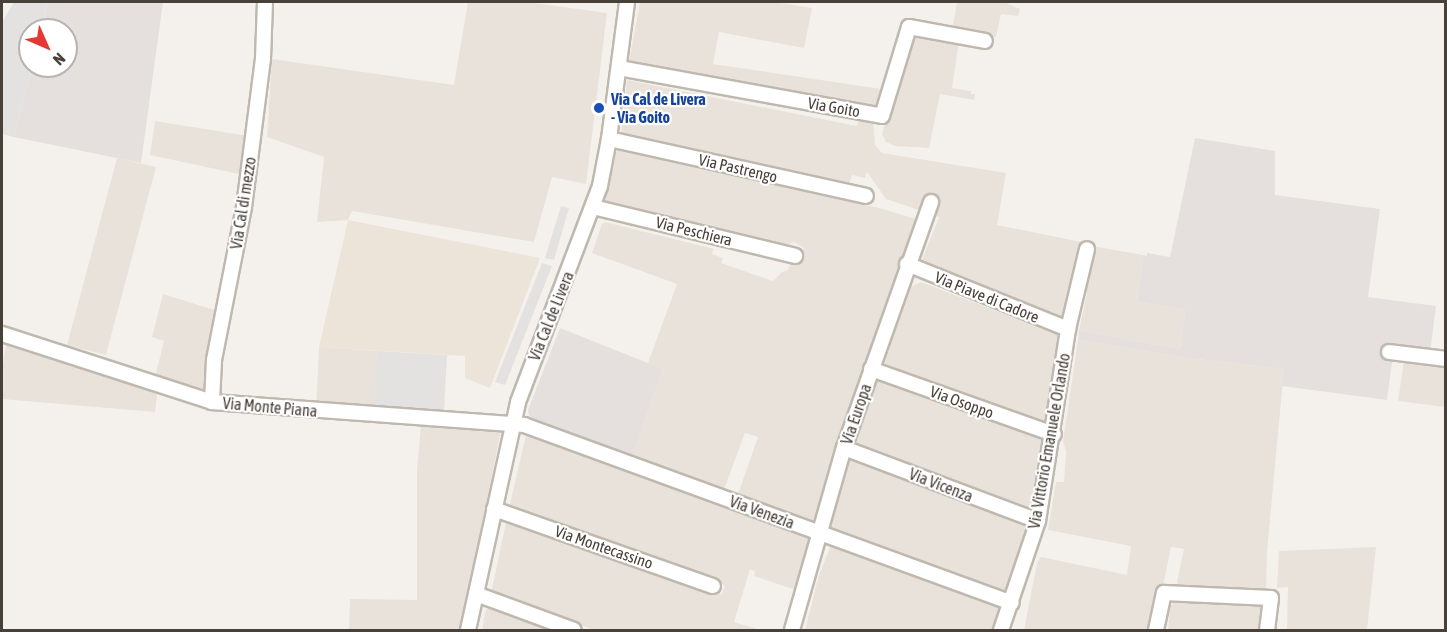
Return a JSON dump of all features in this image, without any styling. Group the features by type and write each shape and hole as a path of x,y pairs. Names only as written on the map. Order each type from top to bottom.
{"street":[{"name":"Via Cal di mezzo","path":"212,402 214,360 246,195 263,59 265,2"},
{"name":"Via Cal de Livera","path":"468,630 518,402 593,207 609,139 627,2"},
{"name":"Via Goito","path":"619,68 882,116 909,27 985,41"},
{"name":"Via Pastrengo","path":"609,139 866,196"},
{"name":"Via Europa","path":"792,630 844,448 907,264 931,202"},
{"name":"Via Peschiera","path":"593,207 795,256"},
{"name":"Via Vittorio Emanuele Orlando","path":"1001,630 1038,521 1054,434 1068,329 1087,249"},
{"name":"Via Piave di Cadore","path":"907,264 1068,329"},
{"name":"Via Monte Piana","path":"2,334 212,402 512,424"},
{"path":"1389,351 1446,359"},
{"name":"Via Osoppo","path":"871,369 1054,434"},
{"name":"Via Venezia","path":"512,424 524,425 1012,603"},
{"name":"Via Vicenza","path":"844,448 1038,521"},
{"name":"Via Montecassino","path":"494,509 713,586"},
{"path":"1156,630 1164,593 1271,598 1268,630"},
{"path":"476,594 574,630"}],"shaded area":[{"path":"14,2 48,2 44,18 18,18 18,78 29,78 14,137 2,134 2,22"},
{"path":"48,2 163,2 141,163 14,137 29,78 78,78 78,18 44,18"},
{"path":"468,2 527,2 607,13 586,184 552,177 534,242 352,211 348,220 317,222 324,157 267,137 272,59 454,85"},
{"path":"640,2 774,2 812,8 804,48 719,32 713,64 881,89 877,111 628,67"},
{"path":"957,2 1004,2 1020,9 1018,16 1001,14 996,37 952,31"},
{"path":"910,32 959,41 952,88 971,91 971,94 975,94 974,100 940,94 929,148 895,146 886,142 882,134"},
{"path":"627,80 857,126 860,117 873,118 875,145 882,153 1006,173 997,225 1081,242 1071,311 1065,318 924,265 922,260 939,217 886,199 867,172 865,178 852,175 849,185 838,184 722,155 714,154 714,158 621,135"},
{"path":"155,121 260,138 253,177 150,155"},
{"path":"1195,138 1275,151 1275,195 1380,209 1368,297 1436,306 1430,354 1394,348 1387,400 1282,386 1284,369 1179,357 1078,340 1079,330 1180,349 1185,310 1137,302 1143,255 1147,256 1147,253 1170,257"},
{"path":"621,149 883,209 922,221 813,521 737,497 758,437 745,433 723,492 631,460 663,369 648,363 677,284 592,253 602,224 605,222 714,249 712,254 723,258 721,263 773,281 782,272 788,270 792,260 796,261 804,248 794,242 784,247 610,207 605,202 616,152"},
{"path":"117,158 156,167 106,355 67,345"},
{"path":"561,206 569,208 554,260 545,258"},
{"path":"348,220 540,258 490,388 465,378 465,356 319,347"},
{"path":"1092,246 1143,255 1137,302 1185,310 1180,349 1079,330 1087,294 1085,283"},
{"path":"542,263 552,266 505,385 495,382"},
{"path":"921,282 1064,337 1048,426 915,378 884,364 911,287"},
{"path":"163,294 221,312 207,383 203,389 195,393 155,377 164,341 152,337"},
{"path":"560,328 663,369 631,460 540,427 529,415 528,410"},
{"path":"1078,340 1179,357 1284,369 1267,552 1266,591 1181,588 1177,582 1184,549 1171,547 1154,630 1024,630 1037,563 1041,557 1127,575 1131,546 1048,530 1056,482 1064,482 1066,452 1063,441"},
{"path":"6,344 79,362 158,387 155,412 2,399 2,371"},
{"path":"319,347 378,351 377,393 383,413 316,412"},
{"path":"378,351 447,355 444,411 374,407"},
{"path":"1404,361 1445,367 1445,407 1398,401"},
{"path":"879,378 1048,439 1034,512 857,447 854,442"},
{"path":"421,426 501,430 461,630 349,630 350,599 417,600 417,469"},
{"path":"526,435 818,539 802,592 754,576 755,571 750,569 734,622 760,630 595,630 491,594 507,518 601,555 716,595 722,594 725,586 715,579 509,508"},
{"path":"853,458 1031,525 1012,594 829,526 827,523 836,491 848,460"},
{"path":"831,545 888,564 1003,610 994,630 805,630 819,575"},
{"path":"1376,547 1367,630 1287,630 1288,587 1277,588 1279,551"},
{"path":"1177,600 1265,604 1263,630 1168,630 1170,606"},
{"path":"491,607 558,630 482,630 486,610"}],"place":[{"name":"Via Cal de Livera - Via Goito","path":"599,108"}]}
